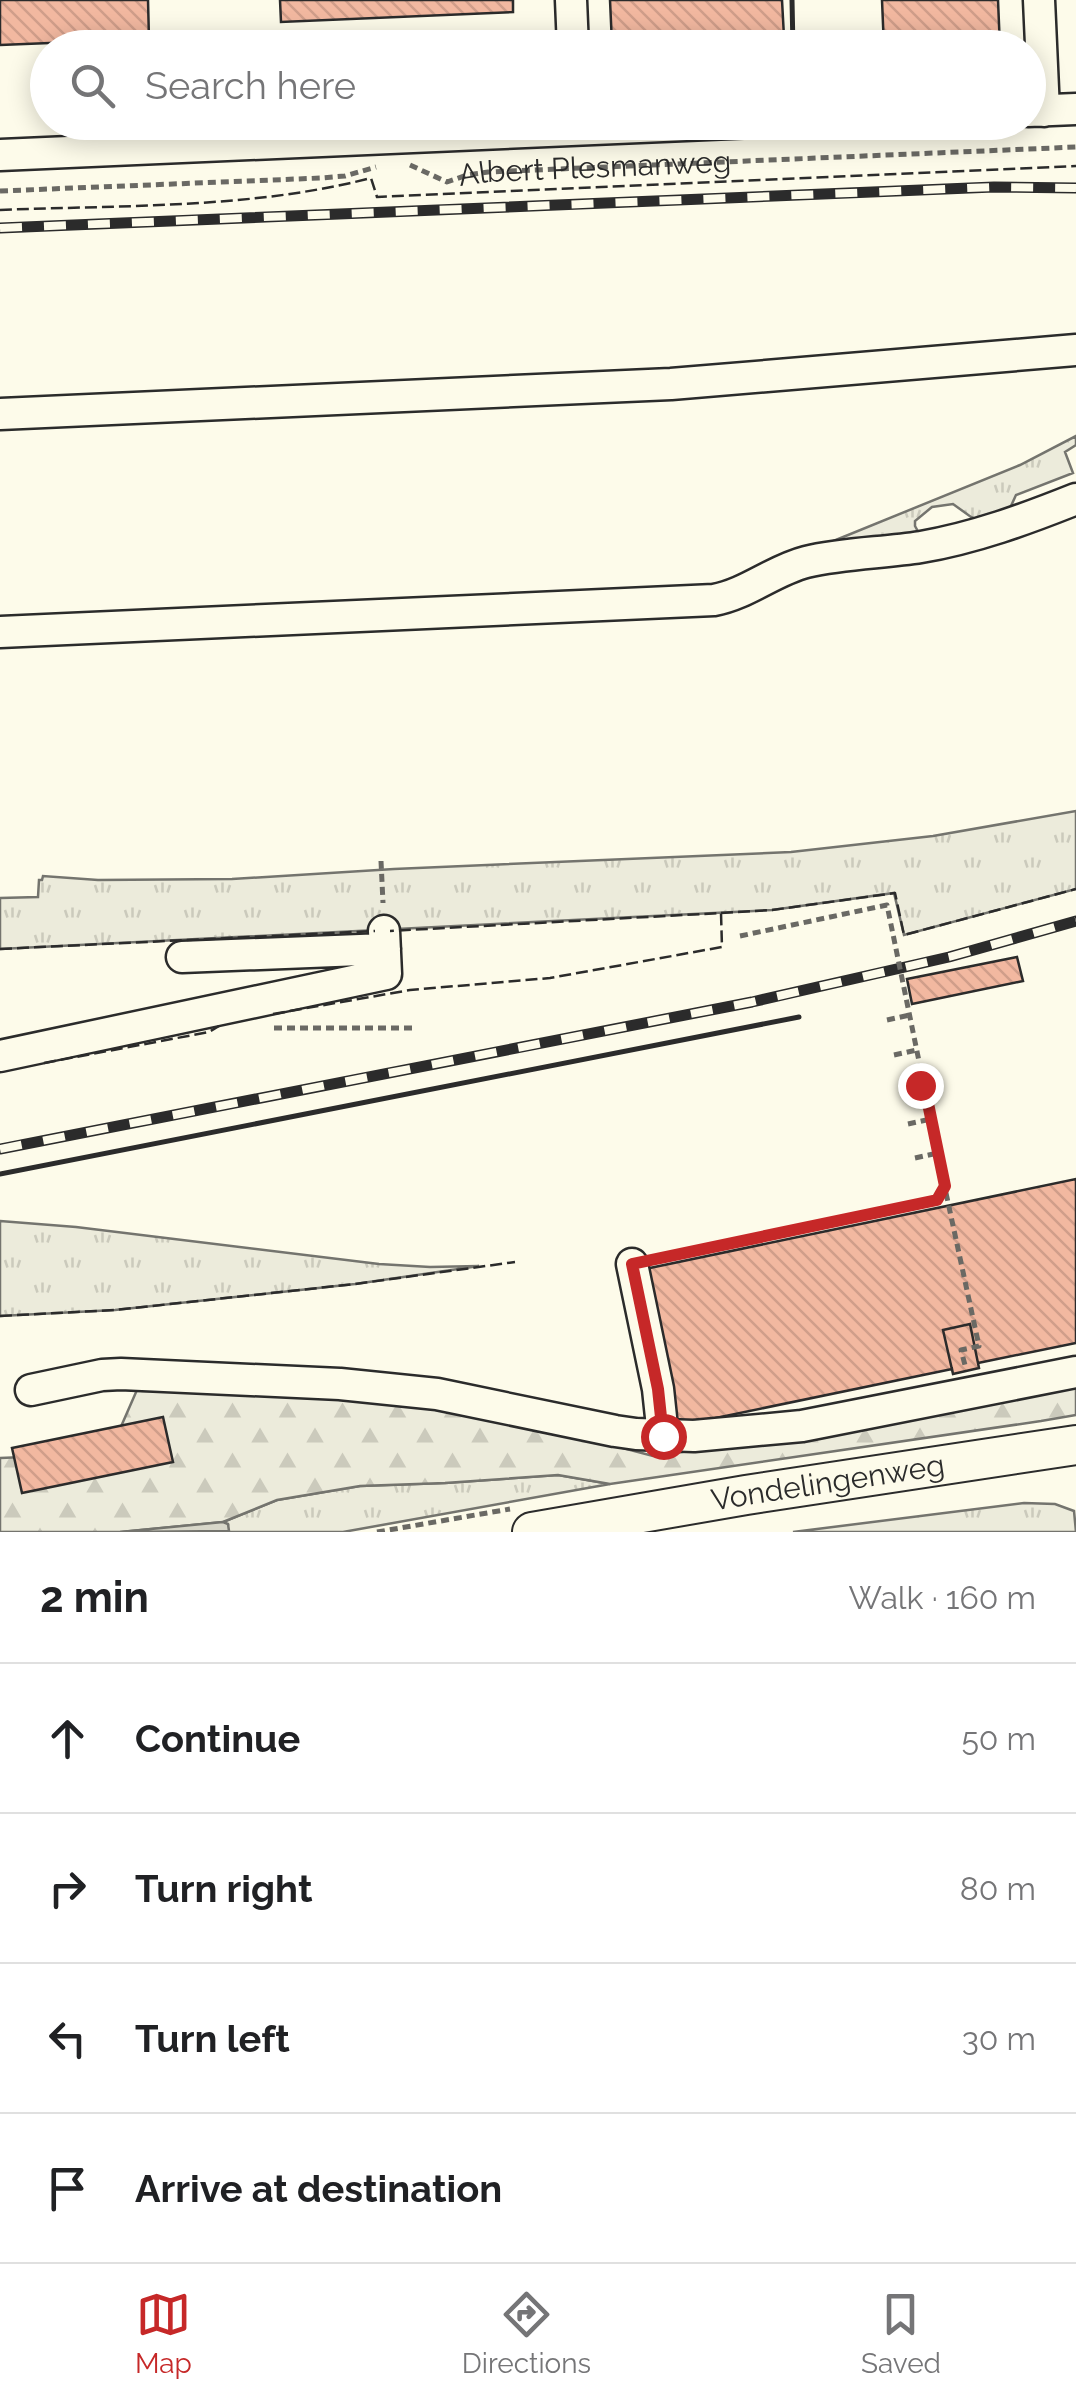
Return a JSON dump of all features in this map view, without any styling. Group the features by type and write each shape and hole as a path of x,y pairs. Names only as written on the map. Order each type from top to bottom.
{"main road":[{"name":"Vondelingenweg","path":"532,1532 746,1495 1076,1446"},
{"name":"Vondelingenweg","path":"1007,1456 1076,1470"}],"street":[{"path":"571,0 572,30"},
{"path":"1038,30 1039,0"},
{"path":"1046,110 1076,109"},
{"name":"Albert Plesmanweg","path":"0,155 298,140"},
{"path":"0,414 671,384 1076,350"},
{"path":"0,632 714,600 799,564 951,541 1076,499"},
{"path":"0,1056 386,974 384,940 182,958"},
{"path":"632,1264 658,1389 663,1436"},
{"path":"32,1390 121,1374 340,1384 436,1394 615,1431 663,1436 728,1435 802,1426 1076,1372"}],"path":[{"name":"Albert Plesmanweg","path":"401,161 448,182 474,173 505,171 1076,146"},
{"path":"0,191 334,178 382,166"},
{"path":"381,861 384,940"},
{"path":"740,936 887,905 978,1346 975,1347"},
{"path":"887,1020 910,1015"},
{"path":"256,1028 416,1028"},
{"path":"894,1055 917,1050"},
{"path":"901,1089 924,1084"},
{"path":"908,1123 931,1119"},
{"path":"915,1158 938,1153"},
{"path":"632,1264 937,1200 945,1186"}],"green space":[{"path":"1076,436 1076,445 1065,452 1073,473 1016,495 1006,517 984,523 953,504 932,507 915,521 921,537 821,546 1020,465"},
{"path":"1076,811 1076,889 904,935 894,893 772,910 0,949 0,898 38,897 43,876 98,880 232,879 791,852 933,836"},
{"path":"0,1221 379,1264 479,1266 115,1310 0,1316"},
{"path":"1076,1375 1076,1415 610,1484 558,1475 360,1486 277,1500 223,1522 121,1532 0,1532 0,1458 74,1455 116,1438 140,1383 341,1392 539,1426 653,1456"},
{"path":"558,1475 610,1484 343,1532 227,1532 228,1525 223,1522 277,1500 360,1486"},
{"path":"1024,1503 1055,1504 1074,1511 1076,1532 793,1532"}],"shaded area":[{"path":"228,1524 229,1531 120,1532"}],"building":[{"path":"0,0 148,0 149,30 30,30 30,44 0,45"},
{"path":"280,0 513,0 513,12 281,22"},
{"path":"610,0 782,0 784,30 611,30"},
{"path":"882,0 998,0 999,30 883,30"},
{"path":"1017,957 1023,981 912,1004 907,979"},
{"path":"1076,1179 1076,1343 978,1363 979,1368 953,1374 952,1369 677,1426 645,1269"},
{"path":"970,1324 979,1368 953,1374 943,1330"},
{"path":"163,1417 173,1462 22,1493 12,1448"}],"railway":[{"path":"0,228 994,187 1076,188"},
{"path":"0,1149 752,1002 949,957 1076,921"}],"fence":[{"path":"0,210 233,200 371,178 377,197 1076,166"},
{"path":"721,913 895,893 904,935 1076,889"},
{"path":"273,1014 410,990 550,978 722,947 721,913 390,931"},
{"path":"0,949 375,931"},
{"path":"44,1063 209,1032 219,1026"},
{"path":"0,1316 115,1310 515,1262"}],"wall":[{"path":"792,0 793,30"},
{"path":"0,1174 799,1017"}],"route":[{"path":"663,1436 658,1389 632,1264 937,1200 945,1186 924,1084 920,1085"}]}
